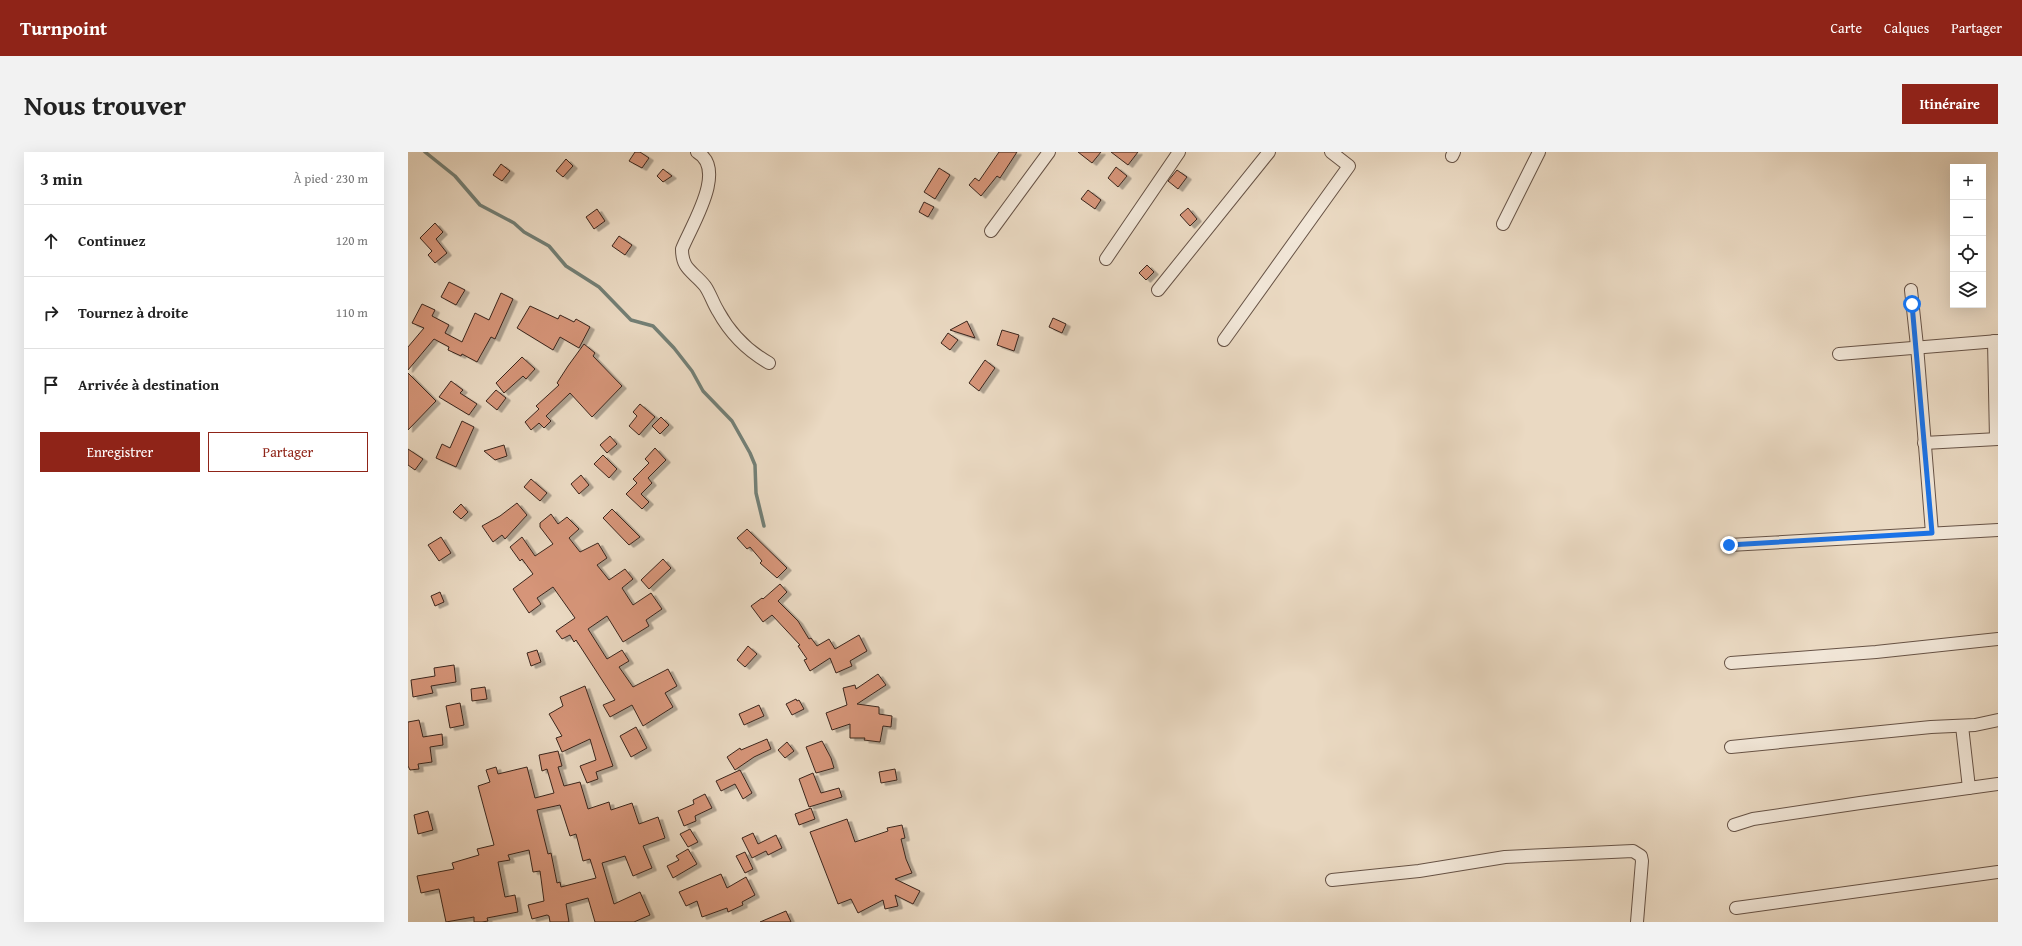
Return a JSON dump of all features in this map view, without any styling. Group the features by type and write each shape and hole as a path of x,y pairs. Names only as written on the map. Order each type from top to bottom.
{"street":[{"path":"697,152 704,156 707,163 708,188 682,249 682,258 687,269 705,286 719,313 743,346 769,363"},
{"path":"991,231 1049,152"},
{"path":"1106,259 1179,152"},
{"path":"1158,290 1269,152"},
{"path":"1224,340 1349,166 1331,152"},
{"path":"1503,224 1538,152"},
{"path":"1911,290 1932,533"},
{"path":"1839,354 1917,346 1996,341 1997,439 1924,443"},
{"path":"1729,545 1998,530"},
{"path":"1731,663 1876,652 1998,639"},
{"path":"1731,747 1931,727 1962,726 1998,720"},
{"path":"1962,726 1969,788"},
{"path":"1734,824 1753,819 1998,784"},
{"path":"1332,880 1419,870 1505,857 1633,851 1641,856 1642,861 1638,922"},
{"path":"1736,908 1998,872"}],"building":[{"path":"635,152 640,152 649,158 642,168 629,161"},
{"path":"999,152 1017,152 1000,178 997,176 981,196 969,185 975,178 979,181"},
{"path":"1078,152 1101,152 1092,163"},
{"path":"1111,152 1138,152 1128,165"},
{"path":"566,159 573,166 563,177 556,171"},
{"path":"501,164 510,171 502,181 493,175"},
{"path":"1116,167 1127,176 1118,187 1108,178"},
{"path":"939,168 950,175 935,199 924,192"},
{"path":"663,169 672,176 663,182 657,176"},
{"path":"1177,170 1187,177 1178,189 1168,181"},
{"path":"1088,190 1101,200 1095,209 1081,199"},
{"path":"924,202 934,207 928,217 919,212"},
{"path":"1188,208 1197,219 1190,226 1180,215"},
{"path":"597,209 605,221 594,229 586,217"},
{"path":"435,223 443,232 436,239 447,253 435,263 428,255 432,251 420,238"},
{"path":"619,236 632,245 625,255 612,246"},
{"path":"1147,265 1154,272 1146,280 1139,273"},
{"path":"449,282 465,290 456,305 441,297"},
{"path":"501,293 513,299 495,339 491,337 477,362 462,354 461,356 448,350 449,347 434,339 408,370 408,347 424,328 412,323 422,304 435,310 432,316 449,325 445,333 462,342 475,313 489,320"},
{"path":"530,306 558,319 560,315 574,322 576,319 590,327 579,348 560,337 553,350 517,328"},
{"path":"1053,318 1066,324 1062,333 1049,327"},
{"path":"967,321 975,338 950,330"},
{"path":"1002,330 1019,335 1014,351 997,345"},
{"path":"948,333 958,340 950,350 941,343"},
{"path":"584,344 595,353 593,356 622,386 592,417 570,393 546,416 551,421 544,428 539,423 531,430 525,422 539,409 536,406 559,385 557,383"},
{"path":"522,357 535,369 526,379 523,376 504,393 496,383"},
{"path":"985,360 995,368 979,391 969,383"},
{"path":"408,373 436,401 408,430"},
{"path":"451,381 463,390 460,393 477,404 469,415 439,397"},
{"path":"496,390 506,398 497,410 486,401"},
{"path":"640,404 655,417 639,435 629,426 637,416 633,412"},
{"path":"661,417 669,425 660,434 652,426"},
{"path":"462,421 474,427 456,467 436,458 442,444 450,448"},
{"path":"610,436 617,444 607,453 600,445"},
{"path":"504,445 507,456 495,460 484,451"},
{"path":"655,448 666,460 648,478 652,483 641,494 649,502 642,509 626,494 637,483 633,479 649,463 645,459"},
{"path":"408,449 423,459 415,470 408,465"},
{"path":"603,455 617,469 609,478 594,464"},
{"path":"581,475 589,485 579,494 571,484"},
{"path":"531,479 547,493 540,501 524,487"},
{"path":"517,503 527,515 505,539 502,535 493,542 482,526 500,516"},
{"path":"461,504 468,512 461,519 453,512"},
{"path":"612,509 640,537 629,545 603,518"},
{"path":"551,514 558,524 567,517 579,529 569,538 580,552 598,543 607,558 597,565 609,580 625,569 633,579 622,588 633,605 651,593 662,609 646,620 649,626 623,642 607,616 588,629 607,659 622,650 629,661 619,667 633,687 668,669 677,686 665,693 673,707 643,726 632,705 610,717 603,705 615,700 576,640 574,642 570,635 562,639 556,631 575,618 553,587 537,598 541,604 529,613 513,589 533,574 522,559 520,561 510,547 522,537 535,556 553,544 540,527 540,523"},
{"path":"747,529 787,568 777,578 760,563 762,561 750,547 747,549 737,538"},
{"path":"441,537 451,553 439,561 428,545"},
{"path":"663,559 671,568 649,589 641,580"},
{"path":"780,584 787,592 778,601 798,621 809,639 811,638 817,646 829,639 835,649 859,635 867,651 850,661 852,666 836,673 830,658 810,671 804,660 807,659 798,646 800,645 772,615 763,622 751,606 762,598 763,599"},
{"path":"440,592 444,602 435,606 431,596"},
{"path":"748,646 757,654 745,667 737,660"},
{"path":"537,650 541,662 531,666 527,653"},
{"path":"454,665 456,682 431,686 433,693 413,697 411,680 435,676 434,668"},
{"path":"878,674 886,685 857,704 879,707 879,714 892,716 891,727 883,726 880,742 864,740 865,738 850,738 850,724 832,730 826,713 847,705 843,688 855,685 856,689"},
{"path":"585,686 613,766 596,772 598,779 587,783 580,766 596,760 590,739 562,752 556,738 562,736 549,714 563,706 560,697"},
{"path":"485,687 487,699 472,701 471,689"},
{"path":"796,699 797,701 799,700 804,709 792,715 786,704"},
{"path":"460,703 464,725 450,728 446,706"},
{"path":"759,705 764,716 744,725 739,714"},
{"path":"419,720 423,737 442,734 443,745 430,747 432,762 418,764 419,769 410,770 408,766 408,722"},
{"path":"636,727 647,748 631,757 620,736"},
{"path":"767,739 771,749 754,757 735,770 727,757 740,748 741,750"},
{"path":"822,741 831,758 834,768 816,773 806,747"},
{"path":"787,742 794,751 785,758 778,750"},
{"path":"558,751 562,766 558,767 564,786 580,782 588,809 609,802 611,810 632,803 639,824 658,817 665,838 643,846 652,868 633,876 625,856 602,863 614,904 640,892 650,915 634,922 595,922 588,898 566,904 569,922 550,922 549,916 547,915 532,919 528,905 544,901 540,871 533,872 529,850 508,855 510,860 498,862 505,897 515,895 518,912 487,918 488,921 482,922 474,922 474,917 446,922 439,889 421,893 417,876 454,869 452,863 479,855 477,849 494,845 478,786 490,782 486,770 496,767 498,774 527,767 535,798 554,793 547,769 542,771 539,755","holes":["560,805 570,836 576,834 583,861 590,859 596,878 561,887 560,882 557,883 551,853 548,854 537,810"]},
{"path":"895,769 897,780 881,783 879,772"},
{"path":"740,770 752,793 743,799 735,784 721,791 716,781"},
{"path":"813,773 821,793 839,788 842,797 809,807 799,779"},
{"path":"705,794 712,808 695,816 696,821 684,826 678,811 694,804 693,800"},
{"path":"811,808 815,819 799,825 795,814"},
{"path":"428,811 433,830 418,834 414,815"},
{"path":"847,819 855,842 888,831 887,828 902,825 905,838 901,839 906,859 912,873 895,879 920,891 913,904 895,895 898,906 885,909 883,900 858,913 851,899 838,904 810,832"},
{"path":"690,829 698,842 688,847 680,834"},
{"path":"753,833 758,844 776,835 782,848 768,855 766,851 752,858 742,838"},
{"path":"688,849 697,864 673,878 667,866 679,860 676,856"},
{"path":"745,852 753,869 745,873 736,856"},
{"path":"721,874 727,888 746,877 755,895 742,902 743,905 728,912 727,908 702,917 697,901 686,906 679,892"},
{"path":"786,911 791,922 760,922"}],"waterway":[{"path":"425,152 455,176 480,205 514,223 524,232 549,246 566,266 599,287 631,320 653,326 674,348 692,371 703,391 732,421 750,453 755,465 756,493 764,526"}],"route":[{"path":"1729,545 1932,533 1917,346 1912,304"}]}
